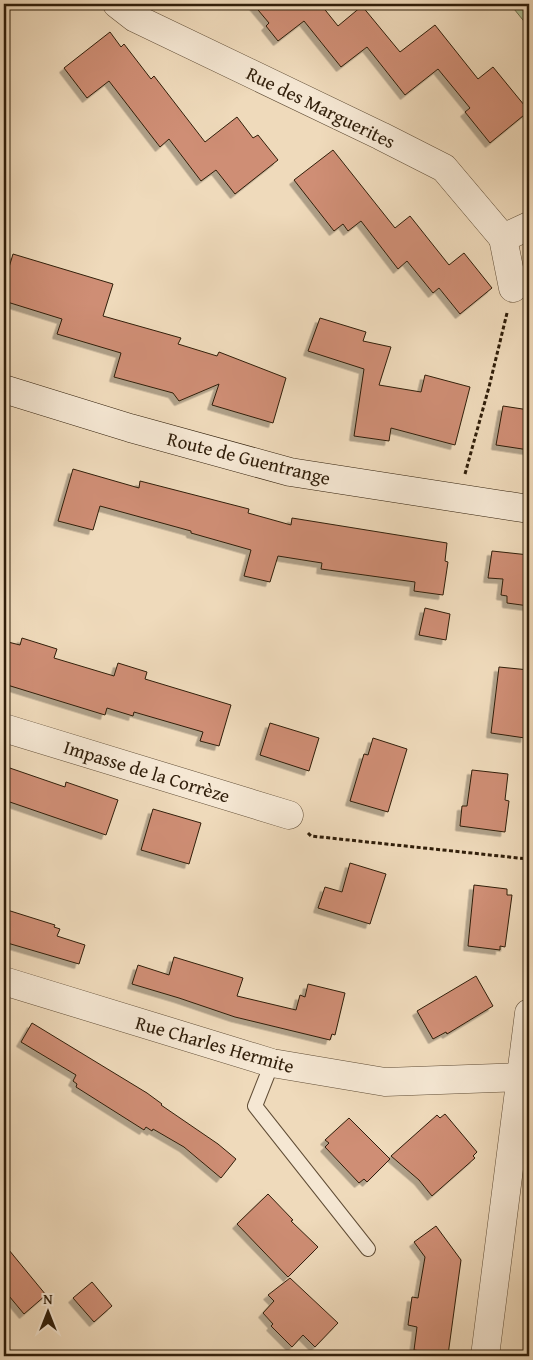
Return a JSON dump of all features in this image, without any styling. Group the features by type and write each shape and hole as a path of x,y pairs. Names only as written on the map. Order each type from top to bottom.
{"street":[{"name":"Rue des Marguerites","path":"117,4 135,18 444,168 503,238 513,288"},
{"path":"503,238 529,226"},
{"name":"Route de Guentrange","path":"4,389 130,428 290,472 529,509"},
{"name":"Impasse de la Corrèze","path":"4,728 289,814"},
{"name":"Rue Charles Hermite","path":"4,981 272,1063 385,1082 521,1077"},
{"path":"485,1356 529,1013"}],"lane":[{"path":"272,1063 255,1106 368,1250"}],"path":[{"path":"464,476 513,288"},
{"path":"289,814 311,836 528,859"}],"green space":[{"path":"510,4 529,4 529,23 527,25"}],"building":[{"path":"253,4 325,4 322,6 338,26 362,6 400,52 435,25 478,79 493,67 529,111 490,143 465,112 470,108 438,69 405,95 367,47 341,67 304,21 278,41 266,26 269,23"},
{"path":"110,32 121,47 124,44 151,79 154,76 205,142 237,117 253,138 258,135 278,160 235,194 216,170 201,181 169,139 160,147 109,81 87,98 64,68"},
{"path":"333,150 395,228 410,216 449,265 464,253 492,288 460,314 439,288 433,293 407,261 398,269 361,221 348,231 343,224 334,231 294,180"},
{"path":"13,254 113,284 103,316 181,338 178,344 217,356 219,352 286,378 273,423 212,405 219,384 179,401 173,393 114,377 121,353 57,334 62,319 4,301 4,284"},
{"path":"320,318 366,332 363,341 391,347 379,385 421,392 425,375 470,387 455,445 391,428 389,441 354,436 364,369 308,351"},
{"path":"503,406 529,410 529,450 496,445"},
{"path":"73,469 139,488 140,481 249,509 248,513 291,525 292,518 447,543 445,561 448,562 443,595 414,591 415,582 321,569 322,563 278,556 270,582 244,576 251,550 100,506 93,530 58,521"},
{"path":"492,551 529,555 529,606 507,603 507,596 501,595 503,579 488,578"},
{"path":"425,608 450,614 446,640 419,635"},
{"path":"22,638 57,649 54,658 114,676 118,663 147,672 145,679 231,705 219,746 200,741 203,732 134,712 133,716 107,708 105,715 4,684 4,641 20,645"},
{"path":"499,667 529,670 529,721 527,721 525,738 491,733"},
{"path":"270,723 319,738 309,771 260,755"},
{"path":"373,738 407,749 388,812 350,801 364,754 368,755"},
{"path":"4,766 65,787 66,782 118,800 106,835 4,800"},
{"path":"472,770 508,774 505,800 509,801 505,832 460,826 462,806 467,806"},
{"path":"153,809 201,823 189,864 141,850"},
{"path":"350,863 386,874 370,924 318,908 325,887 342,892"},
{"path":"474,885 507,889 507,895 512,895 505,947 500,946 500,950 468,946"},
{"path":"4,909 55,925 54,927 60,929 57,936 85,945 79,964 4,942"},
{"path":"174,957 243,978 237,996 296,1010 300,995 305,997 308,984 345,993 335,1035 332,1034 330,1040 235,1017 132,984 138,965 169,975"},
{"path":"476,976 493,1006 447,1034 446,1032 433,1039 417,1011"},
{"path":"32,1023 147,1093 236,1159 221,1178 184,1147 153,1129 152,1131 146,1127 144,1130 76,1087 77,1084 73,1081 76,1075 21,1042"},
{"path":"445,1114 477,1152 473,1156 475,1158 432,1196 419,1180 391,1156 437,1115 440,1118"},
{"path":"349,1118 390,1159 367,1182 364,1179 359,1183 325,1147 329,1143 325,1140"},
{"path":"268,1194 293,1220 291,1221 318,1247 288,1277 237,1224"},
{"path":"436,1226 461,1260 448,1355 414,1350 417,1327 408,1325 412,1297 418,1298 425,1257 414,1242"},
{"path":"4,1244 46,1295 24,1314 4,1290"},
{"path":"290,1278 338,1323 315,1347 303,1335 292,1347 271,1326 273,1324 263,1313 274,1301 268,1295"},
{"path":"92,1282 112,1306 94,1322 73,1298"}]}
